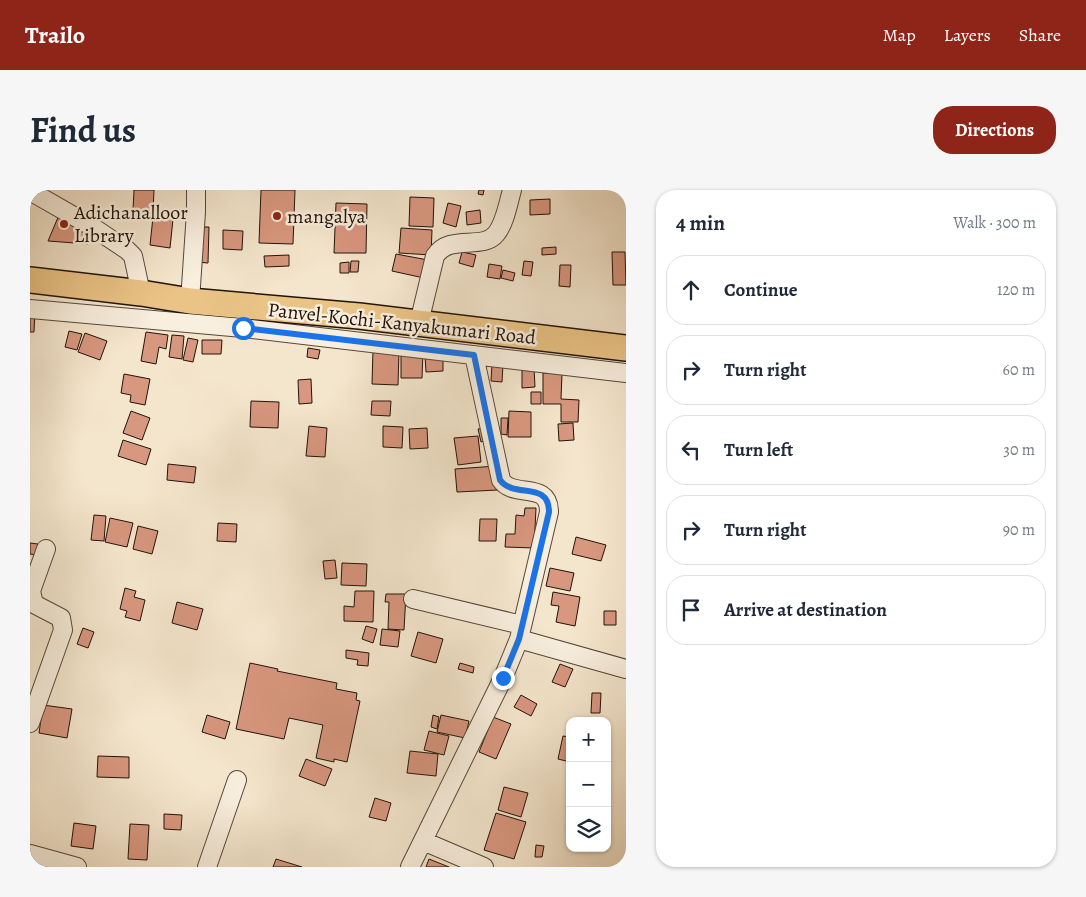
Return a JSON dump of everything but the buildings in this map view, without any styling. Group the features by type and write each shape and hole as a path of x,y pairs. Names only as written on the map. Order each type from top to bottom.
{"highway":[{"name":"Panvel-Kochi-Kanyakumari Road","path":"30,280 141,293 190,301 419,323 626,348"}],"street":[{"path":"190,301 196,190"},
{"path":"419,323 435,256 443,246 488,240 494,236 499,229 512,190"},
{"path":"30,191 91,226 127,250 133,256 141,293"},
{"path":"30,309 243,328 626,373"},
{"path":"410,867 503,678 521,632 549,512 549,505 540,494 533,491 510,489 504,486 500,480 474,355"},
{"path":"30,723 63,630 61,618 34,604 31,596 31,591 46,549"},
{"path":"413,598 521,632 626,669"},
{"path":"207,867 237,780"},
{"path":"423,841 484,867"},
{"path":"30,854 77,867"}],"place":[{"name":"mangalya","path":"277,216"},
{"name":"Adichanalloor Library","path":"64,224"}],"route":[{"path":"243,328 474,355 500,480 504,486 510,489 533,491 540,494 549,505 549,512 519,639 503,678"}]}
